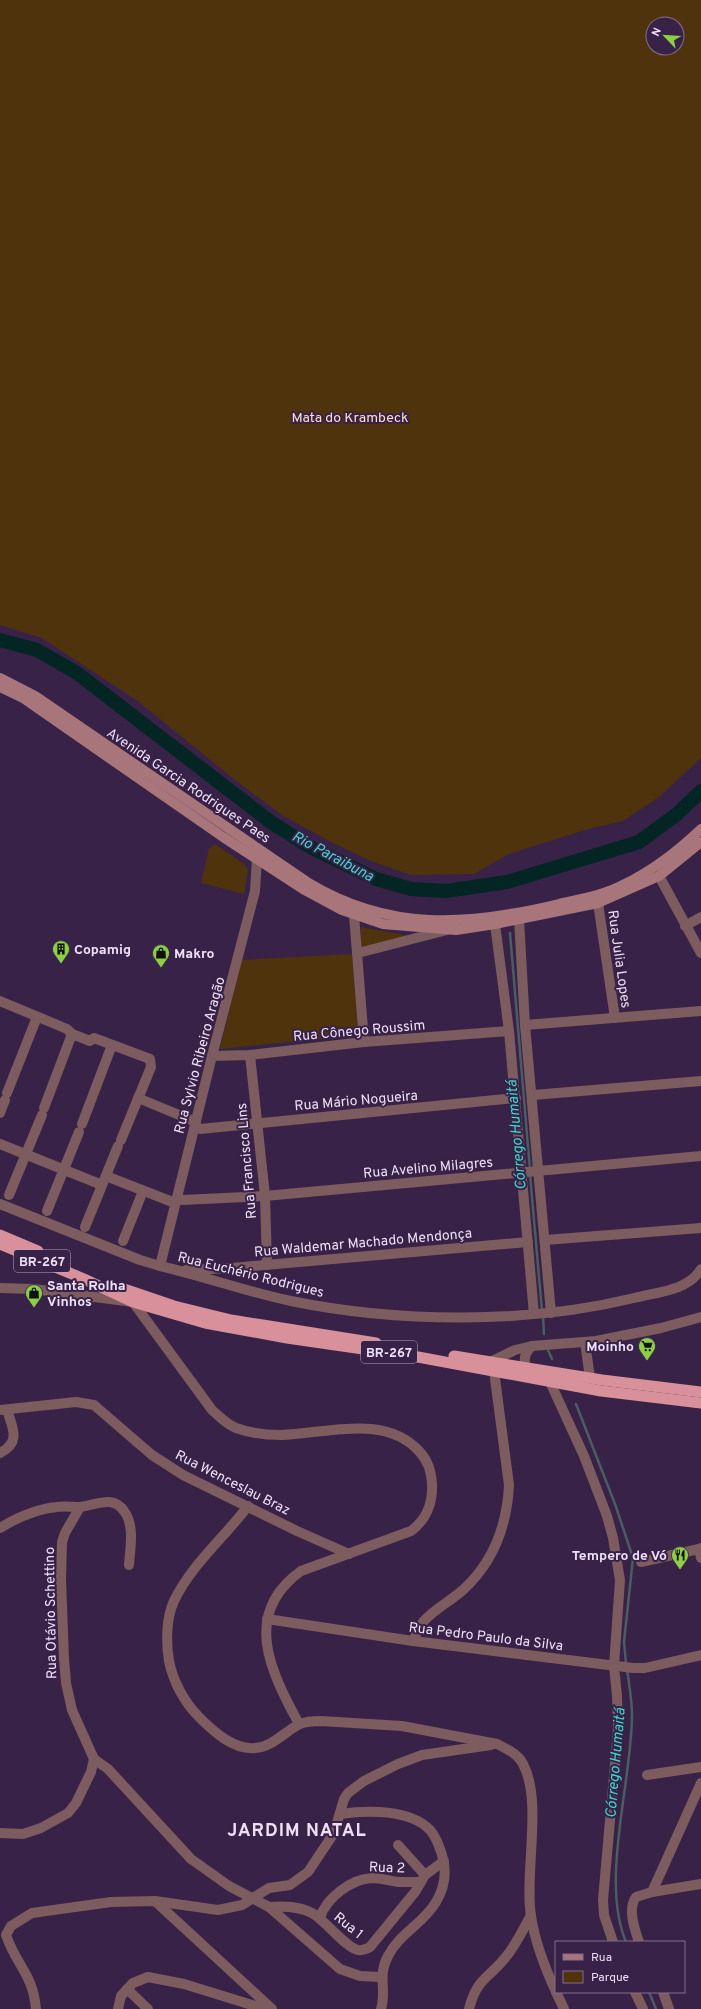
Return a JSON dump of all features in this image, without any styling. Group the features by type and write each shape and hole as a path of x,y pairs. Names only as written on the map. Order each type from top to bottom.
{"highway":[{"name":"BR-267","path":"0,1235 134,1294 174,1306 231,1320 527,1373 590,1378 701,1392"},
{"name":"BR-267","path":"0,1244 84,1279 133,1302 180,1317 230,1328 492,1367"},
{"name":"BR-267","path":"527,1373 550,1382 701,1404"}],"main road":[{"name":"Avenida Garcia Rodrigues Paes","path":"0,678 35,696 323,901 354,915 383,924 450,929 495,924 598,904 659,876"},
{"name":"Avenida Garcia Rodrigues Paes","path":"0,687 23,698 258,854 330,896 349,905 401,918 457,921 536,910 600,894 624,885 654,868 700,834"},
{"path":"659,876 662,868 682,852 700,834"},
{"path":"495,924 501,919 526,914 536,910"},
{"path":"354,915 357,912 378,917 383,914"}],"street":[{"name":"Rua Sylvio Ribeiro Aragão","path":"160,1266 179,1201 198,1125 212,1056 255,891 258,854"},
{"path":"659,876 701,953"},
{"name":"Rua Julia Lopes","path":"598,904 615,1018"},
{"path":"354,915 364,1042"},
{"path":"685,926 701,917"},
{"path":"519,919 525,1025 533,1095 537,1170 545,1240 550,1313"},
{"path":"495,924 516,1098 535,1314"},
{"name":"Avenida Garcia Rodrigues Paes","path":"358,953 450,929"},
{"path":"0,1001 67,1029 72,1034 90,1041 94,1038 150,1059 152,1063 85,1228"},
{"path":"525,1025 701,1011"},
{"path":"0,1113 37,1017"},
{"name":"Rua Cônego Roussim","path":"212,1056 250,1055 364,1042 509,1031"},
{"path":"9,1195 72,1034"},
{"path":"47,1211 112,1045"},
{"name":"Rua Francisco Lins","path":"250,1055 256,1123 265,1196 267,1265"},
{"path":"533,1095 701,1081"},
{"path":"138,1098 198,1125"},
{"name":"Rua Mário Nogueira","path":"198,1125 256,1123 516,1098"},
{"path":"0,1144 64,1170 179,1201"},
{"name":"Rua Avelino Milagres","path":"179,1201 265,1196 523,1171 701,1156"},
{"path":"122,1241 143,1191"},
{"name":"Rua Euchério Rodrigues","path":"0,1204 140,1260 160,1266 291,1301 362,1312 462,1316 550,1313 610,1304 684,1286 694,1278 701,1269"},
{"path":"545,1240 701,1228"},
{"name":"Rua Waldemar Machado Mendonça","path":"176,1270 232,1268 528,1242"},
{"path":"228,1285 232,1268"},
{"path":"77,1294 83,1287 84,1279"},
{"path":"0,1288 77,1294 133,1302 212,1410 227,1424 249,1432 280,1435 358,1428 381,1431 397,1435 409,1441 423,1455 431,1473 432,1488 430,1501 424,1520 411,1531 301,1571 288,1580 273,1602 267,1619 266,1638 274,1675 300,1724"},
{"path":"413,1641 422,1623 464,1589 482,1569 498,1542 508,1501 510,1485 492,1367 515,1350 532,1346 585,1342 661,1328 701,1317"},
{"path":"585,1342 590,1378"},
{"path":"527,1373 524,1357 526,1351 532,1346"},
{"path":"550,1382 584,1456 613,1538 620,1580 623,1667 617,1696 618,1730 603,1900 604,1915 613,1941"},
{"name":"Rua Wenceslau Braz","path":"3,1410 76,1402 94,1405 152,1455 199,1483 297,1531 349,1554"},
{"path":"0,1453 8,1449 14,1437 14,1430 3,1410"},
{"path":"0,1528 32,1511 58,1507 80,1507 109,1501 118,1505 125,1511 129,1520 131,1536 129,1565"},
{"path":"248,1506 193,1572 173,1603 168,1633 168,1653 171,1669 184,1697 196,1714 216,1733 233,1743 244,1747 261,1747 276,1741 300,1724 308,1721 321,1721 384,1724 446,1733 497,1744 519,1758 528,1777 532,1803 531,1915 540,1952 555,1990"},
{"name":"Rua Otávio Schettino","path":"80,1507 65,1533 62,1542 60,1579 64,1659 66,1684 72,1710 94,1759"},
{"path":"642,1562 700,1552"},
{"name":"Rua Pedro Paulo da Silva","path":"267,1619 413,1641 623,1667 645,1668 701,1655"},
{"path":"36,2009 35,1992 30,1979 9,1944 6,1936 11,1926 32,1913 111,1902 155,1901 218,1910 242,1905 269,1888 290,1885 308,1872 334,1833 344,1799 348,1793 364,1781 398,1764 422,1755 497,1744"},
{"path":"0,1833 23,1834 42,1828 68,1813 76,1803 87,1784 94,1759 108,1769 191,1859 229,1886 253,1897 269,1907 340,1969 360,1976 381,1977"},
{"path":"647,1775 701,1767"},
{"path":"652,1892 701,1783"},
{"path":"340,1814 382,1812 411,1818 430,1831 438,1841 444,1861 445,1876 438,1900 430,1911 388,1955 381,1977 384,1991 381,2009"},
{"path":"398,1845 423,1879 444,1861"},
{"name":"Rua 2","path":"320,1918 333,1897 343,1889 358,1882 370,1878 383,1878 398,1882 423,1879"},
{"name":"Rua 1","path":"269,1907 295,1907 311,1912 320,1918 353,1948 363,1950 370,1947 423,1879"},
{"path":"639,1941 634,1922 633,1903 636,1897 652,1892 701,1884"},
{"path":"155,1901 272,2009"},
{"path":"469,2009 478,1985 504,1959 515,1945 531,1915"},
{"path":"118,2009 121,1996 127,1989 140,1979 148,1977 163,1979 265,2009"},
{"path":"127,1989 148,2009"},
{"path":"556,1993 564,2009"},
{"path":"635,1993 643,2009"},
{"path":"663,1993 669,2009"}],"green space":[{"name":"Mata do Krambeck","path":"0,0 701,0 701,758 659,797 623,821 588,829 509,854 474,874 411,875 371,861 333,843 282,815 235,780 139,702 42,638 0,625"},
{"path":"215,844 244,864 248,870 244,894 201,883 209,849"},
{"path":"361,927 409,936 360,951"},
{"path":"352,954 358,1035 220,1049 242,960"}],"waterway":[{"name":"Rio Paraibuna","path":"0,640 37,650 77,673 272,823 312,848 376,879 411,889 446,891 507,882 639,842 677,814 701,791"},
{"name":"Córrego Humaitá","path":"510,933 530,1170"},
{"name":"Córrego Humaitá","path":"530,1175 542,1311"},
{"name":"Córrego Humaitá","path":"543,1316 544,1334"},
{"name":"Córrego Humaitá","path":"547,1348 552,1359"},
{"name":"Córrego Humaitá","path":"576,1404 615,1504 633,1558 624,1642 626,1664"},
{"name":"Córrego Humaitá","path":"626,1941 619,1917 616,1890 616,1861 631,1741 632,1715 627,1669"},
{"name":"Córrego Humaitá","path":"649,1993 656,2009"}],"place":[{"name":"Copamig","path":"61,964"},
{"name":"Makro","path":"161,968"},
{"name":"Santa Rolha Vinhos","path":"34,1308"},
{"name":"Moinho","path":"647,1361"},
{"name":"Tempero de Vó","path":"680,1570"}],"district":[{"name":"JARDIM NATAL","path":"297,1830"}]}
